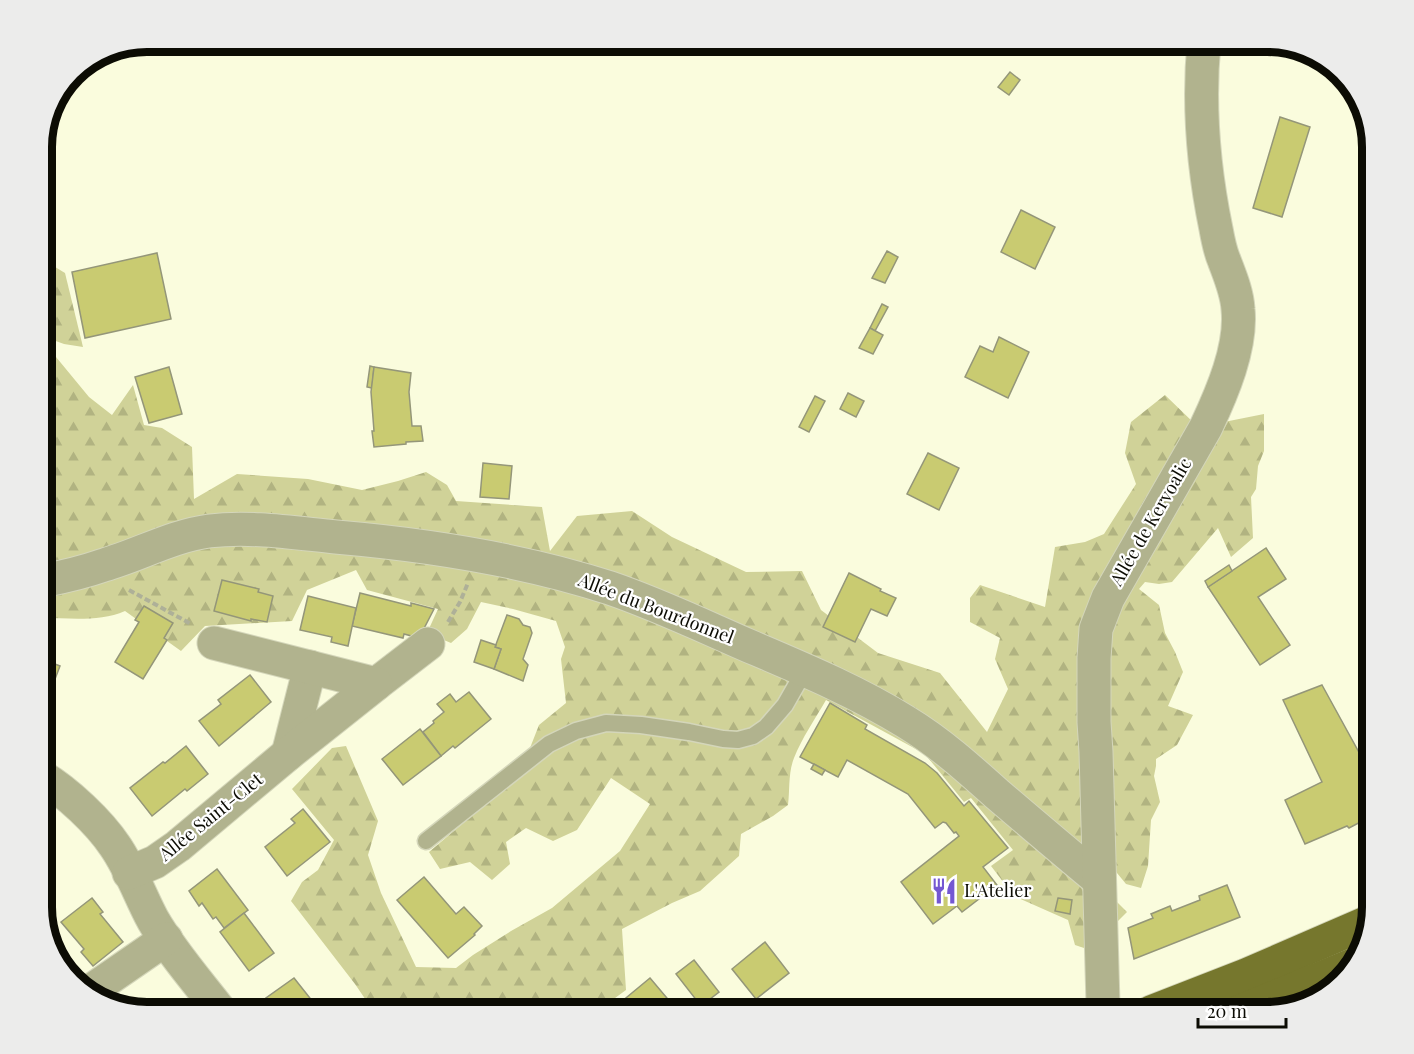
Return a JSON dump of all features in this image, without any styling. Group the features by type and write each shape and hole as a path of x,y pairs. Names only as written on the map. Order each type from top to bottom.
{"main road":[{"path":"1177,1002 1360,926"},
{"path":"1262,1002 1334,972"}],"street":[{"name":"Allée de Kervoalic","path":"1102,1002 1093,686 1096,629 1108,598 1215,409 1238,334 1238,309 1233,284 1216,230 1203,154 1201,75 1203,52"},
{"name":"Allée du Bourdonnel","path":"53,578 105,565 186,536 226,530 251,530 365,539 479,555 550,571 613,589 668,610 805,670 854,693 906,722 945,749 1099,880"},
{"path":"214,643 376,684"},
{"name":"Allée Saint-Clet","path":"129,873 154,862 178,846 288,754 428,644"},
{"path":"288,754 310,667"},
{"path":"53,785 65,794 116,846 153,920 213,1002"},
{"path":"97,987 166,939"}],"lane":[{"path":"426,841 549,744 576,731 606,723 650,726 723,739 738,740 753,736 766,728 785,705 805,670"}],"path":[{"path":"428,644 443,630 460,602 479,555"},
{"path":"105,565 117,583 207,633 214,643"}],"green space":[{"path":"53,266 65,273 83,347 53,340"},
{"path":"53,353 89,397 112,415 133,385 144,425 162,428 192,447 194,499 237,474 308,479 362,490 426,472 447,485 456,501 542,507 550,551 577,516 632,511 672,537 746,572 802,571 821,610 878,653 940,673 987,732 1008,689 995,659 1000,638 970,622 970,598 980,585 1045,607 1055,547 1085,542 1104,534 1136,484 1125,453 1131,422 1165,395 1196,425 1264,414 1264,451 1258,466 1256,489 1251,497 1253,538 1231,557 1218,528 1172,582 1159,584 1145,582 1139,589 1159,605 1165,633 1183,672 1168,706 1193,715 1177,745 1156,759 1154,776 1160,802 1151,820 1148,866 1141,888 1126,884 1099,851 1108,893 1127,912 1093,951 1075,945 1068,920 1014,896 991,866 1013,850 971,798 964,802 925,754 826,700 794,758 788,805 741,834 739,856 700,891 622,929 626,990 610,1002 367,1002 291,901 302,882 318,870 334,840 292,789 332,748 346,746 378,821 368,855 381,893 416,967 456,968 511,931 552,908 620,851 650,804 611,778 577,830 553,841 526,828 506,842 510,864 492,880 470,862 440,869 429,852 519,776 539,725 566,703 561,659 565,647 556,621 481,602 467,629 451,643 427,633 438,609 367,590 356,570 307,590 292,621 205,626 181,651 125,611 105,617 53,618"}],"building":[{"path":"1010,72 1020,80 1009,95 998,87"},
{"path":"1280,117 1310,127 1282,217 1253,208"},
{"path":"1021,210 1055,227 1035,269 1001,252"},
{"path":"887,251 898,257 885,283 872,278"},
{"path":"157,253 171,319 85,338 72,272"},
{"path":"882,304 888,307 875,331 870,328"},
{"path":"870,328 883,335 873,354 859,348"},
{"path":"999,337 1029,352 1008,398 965,377 980,346 993,352"},
{"path":"370,366 374,367 372,388 367,387"},
{"path":"169,367 182,414 149,423 135,377"},
{"path":"374,367 411,373 409,392 412,426 421,426 423,441 374,447 371,392"},
{"path":"848,393 864,401 856,417 840,409"},
{"path":"815,396 825,401 809,432 799,427"},
{"path":"928,453 959,468 939,510 907,494"},
{"path":"483,463 512,466 509,499 480,497"},
{"path":"1266,548 1286,579 1258,597 1290,645 1260,665 1208,587"},
{"path":"1229,565 1232,571 1208,587 1205,581"},
{"path":"849,573 896,598 887,616 871,609 855,642 823,627"},
{"path":"222,580 259,589 258,592 273,596 267,622 251,619 251,621 214,611"},
{"path":"360,593 411,606 411,603 434,609 419,638 404,634 403,638 352,626"},
{"path":"308,596 356,608 348,646 331,642 332,637 300,630"},
{"path":"144,606 173,623 164,638 167,640 143,679 115,662 139,622 135,620"},
{"path":"507,615 519,619 523,625 530,627 532,633 523,659 528,665 523,681 494,669 501,649 495,647"},
{"path":"481,640 501,649 494,669 474,662"},
{"path":"53,663 60,666 53,684"},
{"path":"250,675 271,702 219,746 199,721 221,704 218,700"},
{"path":"1322,685 1362,758 1362,821 1305,844 1285,800 1322,782 1283,700"},
{"path":"469,692 491,719 455,748 453,746 441,756 423,732 444,712 437,704 450,694 456,702"},
{"path":"830,703 867,725 865,729 925,763 937,773 964,806 969,801 1008,848 983,867 997,885 962,912 957,906 933,924 901,882 959,836 956,832 954,833 943,822 935,828 908,794 847,760 838,777 800,757"},
{"path":"420,729 441,756 403,785 382,759"},
{"path":"186,746 208,774 187,791 185,789 152,816 130,788"},
{"path":"814,764 825,770 822,775 811,769"},
{"path":"303,809 330,842 287,876 265,847 295,823 291,819"},
{"path":"217,869 248,910 224,928 216,917 213,919 202,903 199,906 189,891"},
{"path":"424,877 456,914 464,907 482,926 448,958 397,900"},
{"path":"1227,885 1240,917 1134,959 1128,928 1153,918 1151,914 1170,906 1172,911 1200,900 1199,896"},
{"path":"92,898 103,912 100,914 123,942 93,966 81,952 84,949 61,922"},
{"path":"1058,898 1072,900 1070,914 1055,911"},
{"path":"244,913 274,953 249,971 220,932"},
{"path":"765,942 789,973 756,999 732,969"},
{"path":"694,960 719,992 706,1002 698,1002 676,974"},
{"path":"294,978 313,1002 269,1002 266,998"},
{"path":"650,978 670,1002 621,1002"}],"place":[{"name":"L'Atelier","path":"944,891"}]}
